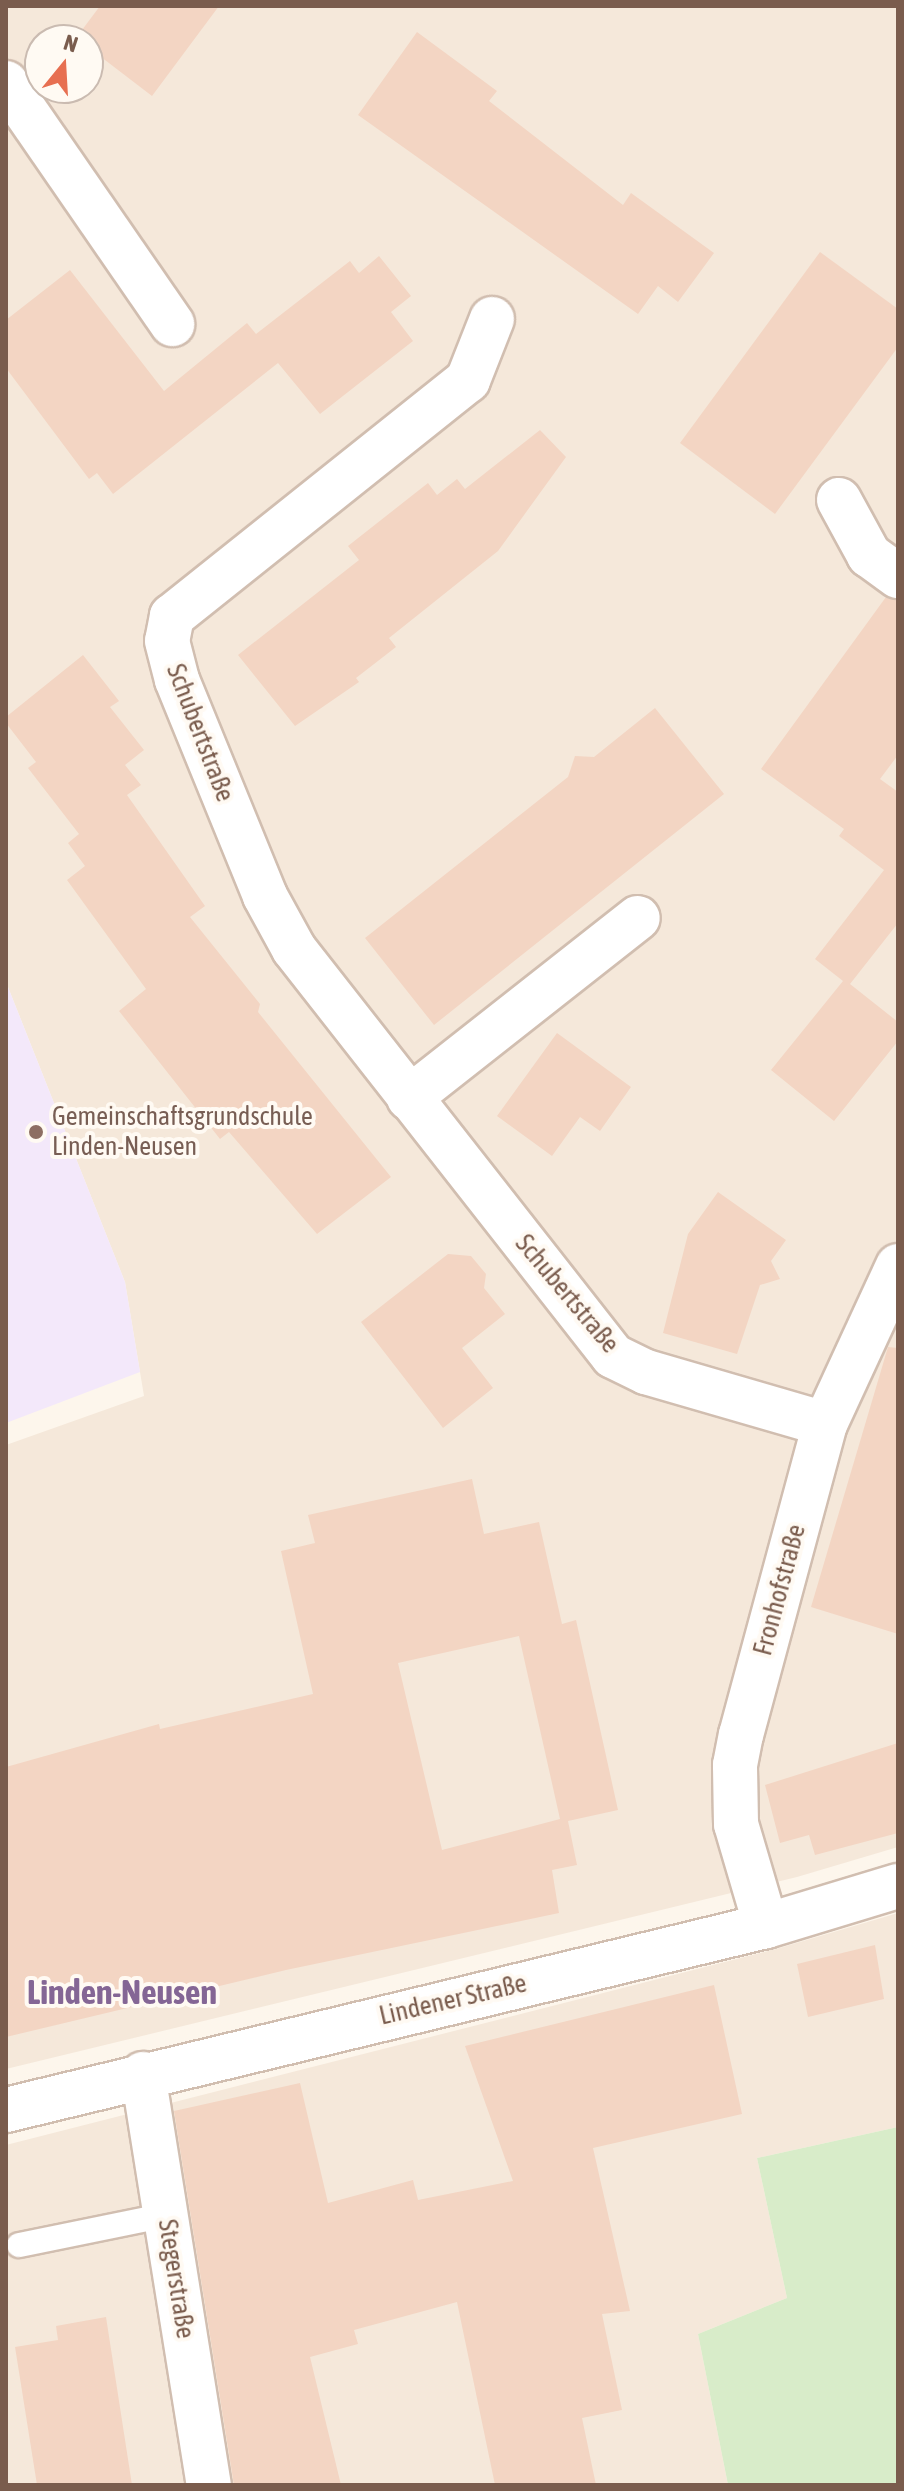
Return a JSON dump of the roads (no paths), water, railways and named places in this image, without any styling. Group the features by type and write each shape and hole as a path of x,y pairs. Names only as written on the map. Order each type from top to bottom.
{"street":[{"path":"6,83 172,324"},
{"name":"Schubertstraße","path":"492,319 468,380 172,616 167,641 177,680 265,896 294,949 613,1356 646,1372 825,1424"},
{"path":"839,500 869,555 898,576"},
{"path":"409,1098 638,918"},
{"name":"Fronhofstraße","path":"766,1926 736,1824 735,1765 825,1424 898,1266"},
{"name":"Lindener Straße","path":"6,2110 143,2074 766,1926 898,1886"},
{"name":"Stegerstraße","path":"143,2074 209,2485"}],"lane":[{"path":"19,2245 166,2215"}],"place":[{"name":"Gemeinschaftsgrundschule Linden-Neusen","path":"36,1132"}],"district":[{"name":"Linden-Neusen","path":"122,1992"}]}
